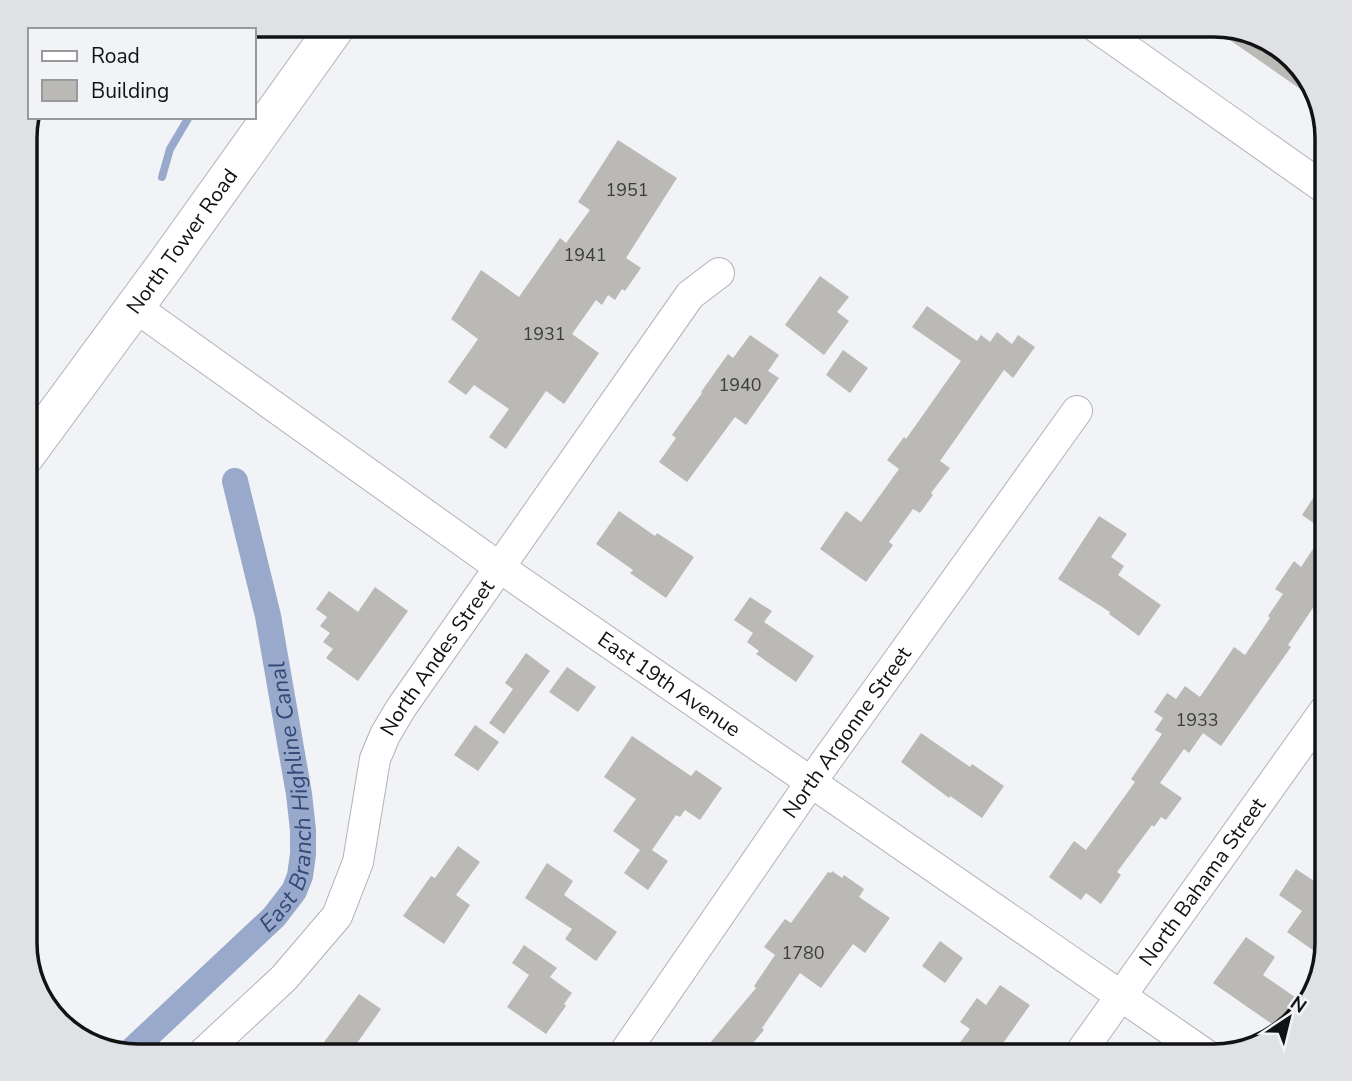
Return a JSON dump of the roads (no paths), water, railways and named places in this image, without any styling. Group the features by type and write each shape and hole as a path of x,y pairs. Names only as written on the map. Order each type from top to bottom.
{"main road":[{"name":"North Tower Road","path":"37,440 328,37"}],"street":[{"path":"1111,37 1315,181"},
{"name":"North Andes Street","path":"213,1044 284,978 337,916 358,862 375,759 401,708 690,295 719,274"},
{"name":"East 19th Avenue","path":"135,307 499,567 1191,1044"},
{"name":"North Argonne Street","path":"630,1044 811,782 1077,411"},
{"name":"North Bahama Street","path":"1087,1044 1315,725"}],"waterway":[{"path":"162,177 170,149 188,119"},
{"name":"East Branch Highline Canal","path":"139,1044 274,917 294,891 300,876 303,830 299,794 268,616 235,481"}]}
